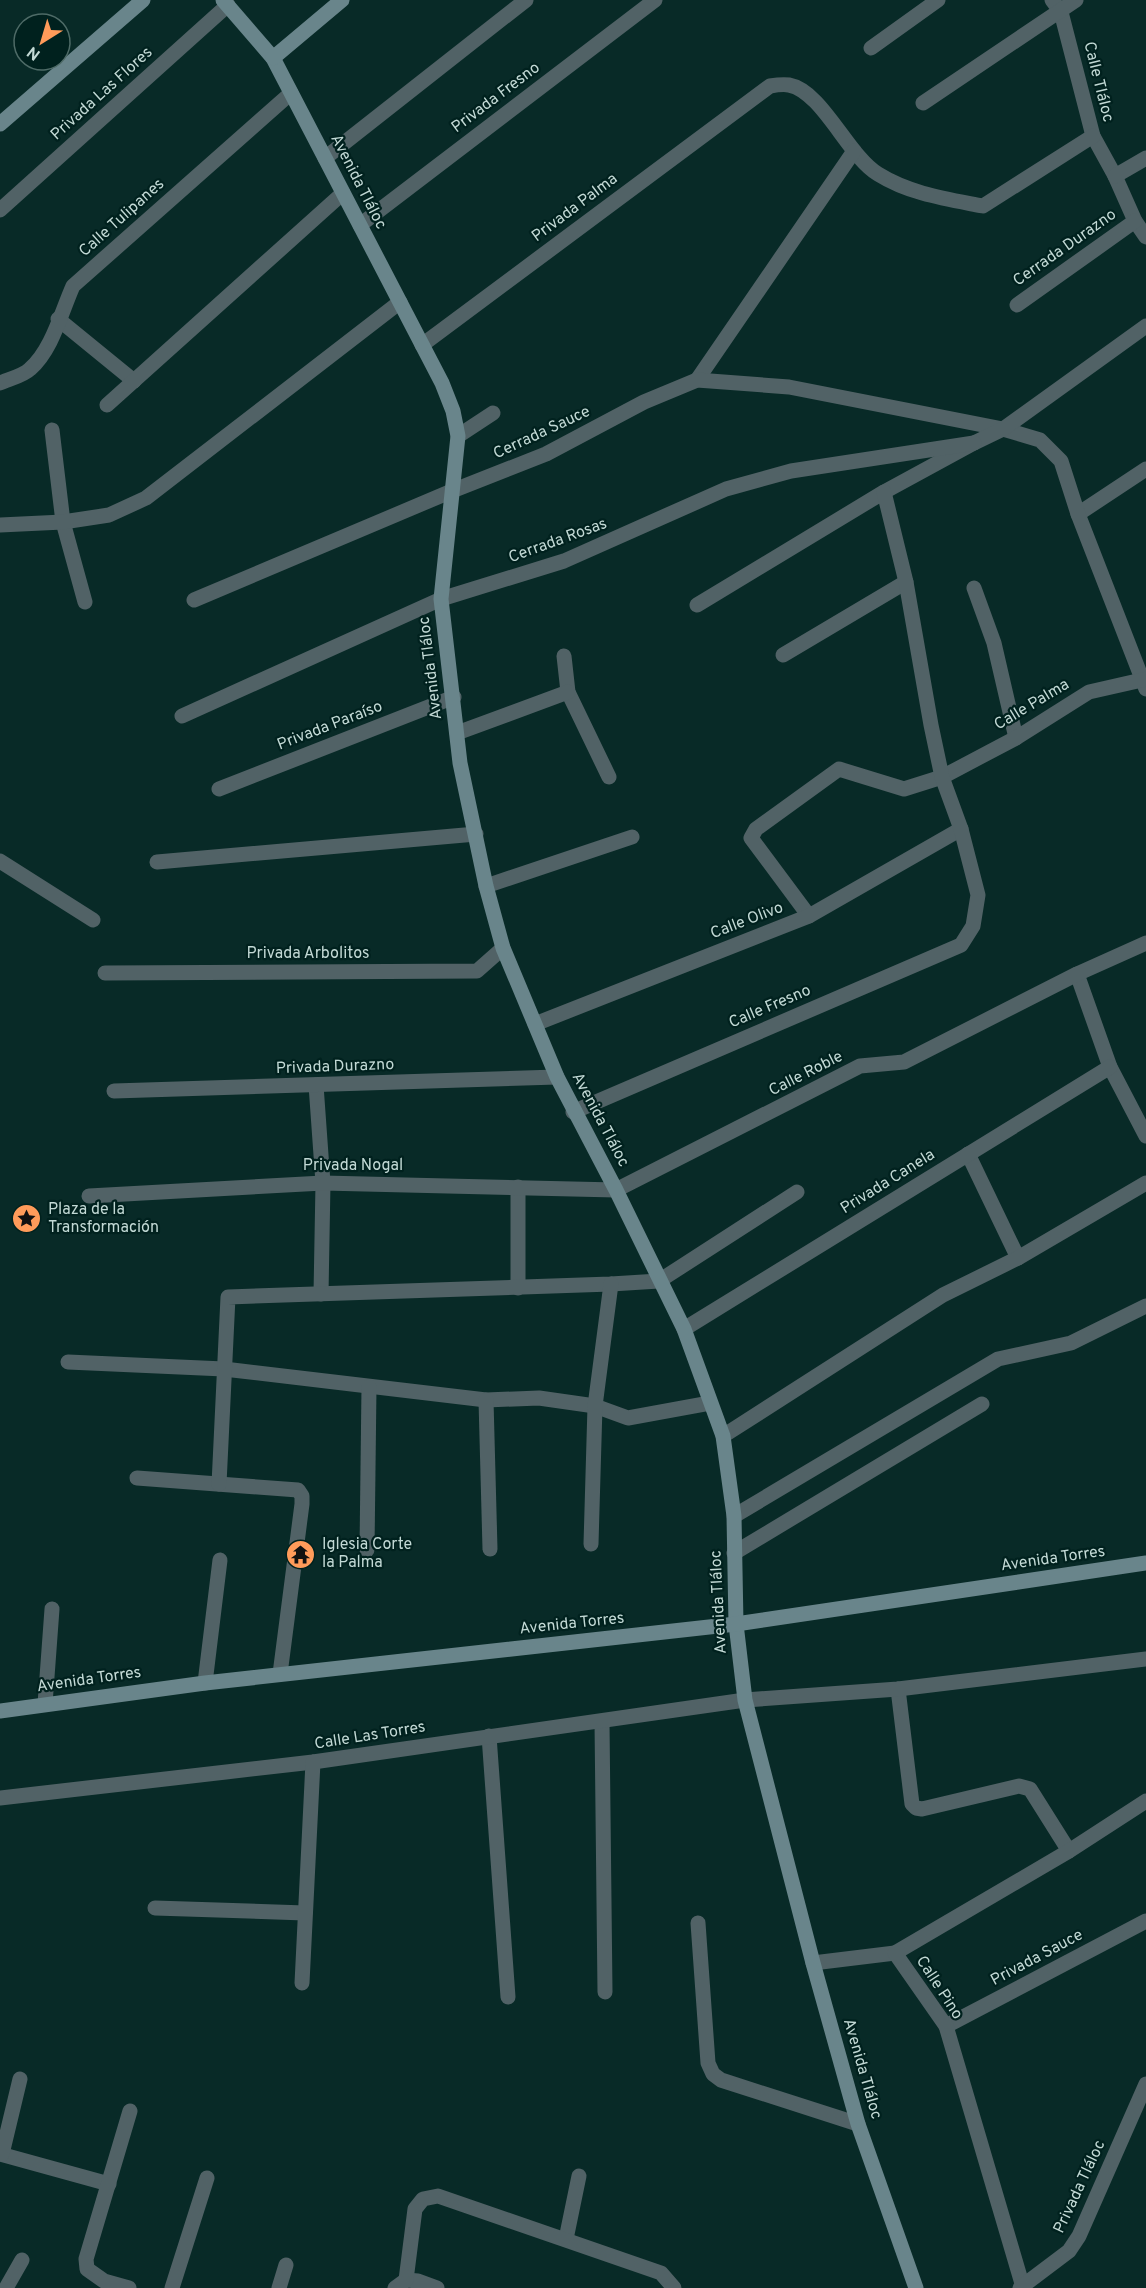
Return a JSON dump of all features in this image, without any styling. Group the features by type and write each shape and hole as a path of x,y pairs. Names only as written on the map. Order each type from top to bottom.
{"main road":[{"path":"0,124 142,0"},
{"path":"273,58 342,0"},
{"name":"Avenida Tláloc","path":"226,3 273,58 442,383 453,411 458,436 441,599 460,763 486,886 503,948 557,1077 573,1112 616,1190 684,1329 723,1436 734,1516 736,1624 745,1700 813,1963 858,2124 916,2288"},
{"name":"Avenida Torres","path":"0,1711 280,1674 736,1624 1146,1563"}],"street":[{"path":"325,158 526,0"},
{"name":"Privada Fresno","path":"360,225 655,0"},
{"path":"871,48 938,0"},
{"path":"923,103 1056,6 1076,0"},
{"name":"Privada Las Flores","path":"0,210 226,3"},
{"name":"Calle Tláloc","path":"1056,6 1093,135 1135,221 1146,237"},
{"name":"Privada Palma","path":"422,345 770,86 789,85 807,94 854,151 878,174 928,196 983,206 1093,135"},
{"name":"Calle Tulipanes","path":"0,383 29,371 48,348 73,286 291,93"},
{"path":"697,380 854,151"},
{"path":"1115,176 1146,158"},
{"path":"107,405 343,193"},
{"name":"Cerrada Durazno","path":"1017,304 1135,221"},
{"path":"0,525 63,522 110,515 146,498 400,302"},
{"path":"58,319 134,381"},
{"path":"697,605 884,492 974,442 1004,429 1146,326"},
{"path":"697,380 789,387 1004,429 1040,440 1061,461 1078,514 1145,683"},
{"name":"Cerrada Sauce","path":"194,600 452,491 546,454 644,402 697,380"},
{"path":"458,436 494,413"},
{"path":"52,430 63,522 85,602"},
{"name":"Cerrada Rosas","path":"182,716 441,599 564,561 726,489 790,471 974,442"},
{"path":"1078,514 1146,468"},
{"path":"884,492 906,582 942,777 961,829"},
{"path":"783,655 906,582"},
{"path":"974,588 994,644 1016,738"},
{"path":"564,656 568,692 609,777"},
{"name":"Calle Palma","path":"809,916 752,838 756,829 839,769 904,789 942,777 1016,738 1089,692 1145,683"},
{"path":"457,733 568,692"},
{"name":"Privada Paraíso","path":"219,789 454,697"},
{"name":"Calle Olivo","path":"535,1024 809,916 961,829"},
{"name":"Calle Fresno","path":"573,1112 961,945 973,926 978,895 961,829"},
{"path":"157,862 476,834"},
{"path":"486,886 632,837"},
{"path":"0,861 93,920"},
{"name":"Calle Roble","path":"616,1190 860,1066 904,1062 1077,974 1146,943"},
{"name":"Privada Arbolitos","path":"105,973 477,971 503,948"},
{"path":"1077,974 1110,1066 1146,1136"},
{"name":"Privada Canela","path":"684,1329 1110,1066"},
{"name":"Privada Durazno","path":"114,1091 557,1077"},
{"path":"316,1085 323,1183 321,1294"},
{"path":"969,1154 1018,1258"},
{"name":"Privada Nogal","path":"89,1196 323,1183 616,1190"},
{"path":"723,1436 943,1295 1018,1258 1146,1183"},
{"path":"518,1186 518,1288"},
{"path":"219,1484 228,1297 659,1281 797,1192"},
{"path":"591,1544 595,1406 611,1284"},
{"path":"734,1516 998,1359 1071,1343 1146,1306"},
{"path":"69,1362 224,1369 486,1400 539,1398 595,1406 628,1418 710,1403"},
{"path":"367,1550 369,1387"},
{"path":"486,1400 490,1549"},
{"path":"734,1552 982,1404"},
{"path":"137,1479 298,1490 302,1496 280,1674"},
{"path":"206,1683 220,1560"},
{"path":"45,1704 52,1609"},
{"name":"Calle Las Torres","path":"0,1798 313,1762 745,1700 898,1689 1146,1659"},
{"path":"898,1689 912,1804 916,1808 922,1809 1025,1786 1030,1789 1069,1851"},
{"path":"602,1722 606,1992"},
{"path":"489,1736 508,1997"},
{"path":"302,1983 313,1762"},
{"name":"Calle Pino","path":"1022,2287 946,2026 895,1953 1069,1851 1146,1801"},
{"path":"155,1908 305,1913"},
{"name":"Privada Sauce","path":"946,2026 1146,1921"},
{"path":"698,1923 708,2062 713,2074 721,2080 858,2124"},
{"path":"813,1963 895,1953"},
{"path":"20,2079 1,2154 109,2184"},
{"name":"Privada Tláloc","path":"1022,2287 1069,2251 1079,2236 1146,2084"},
{"path":"129,2288 104,2281 87,2270 86,2259 130,2111"},
{"path":"566,2239 579,2176"},
{"path":"172,2288 207,2178"},
{"path":"438,2288 418,2281 400,2284 415,2209 423,2199 438,2196 662,2273 674,2288"},
{"path":"6,2288 22,2260"},
{"path":"279,2288 286,2265"}],"place":[{"name":"Plaza de la Transformación","path":"27,1219"},
{"name":"Iglesia Corte la Palma","path":"301,1554"}]}
